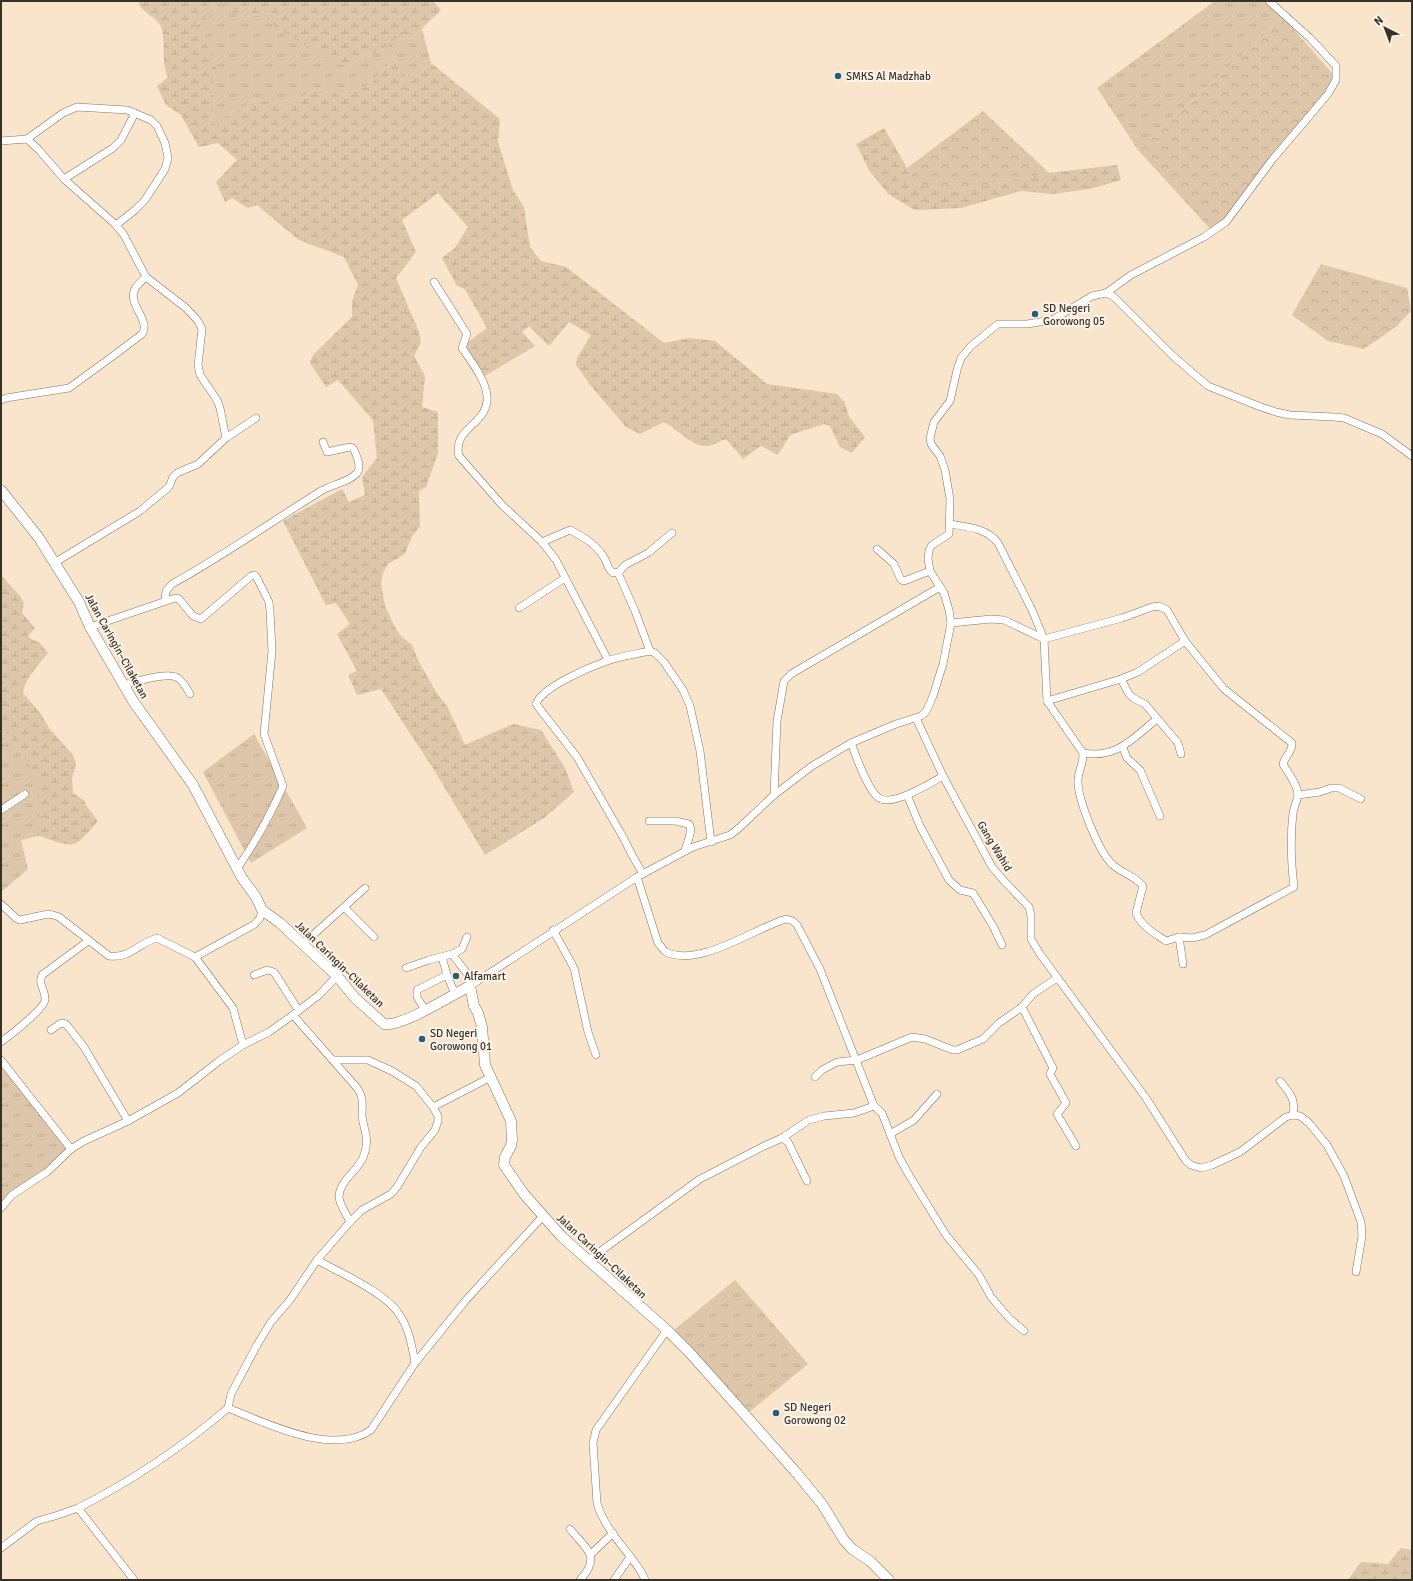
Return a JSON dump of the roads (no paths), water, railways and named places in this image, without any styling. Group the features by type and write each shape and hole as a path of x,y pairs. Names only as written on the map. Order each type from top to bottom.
{"street":[{"path":"452,954 469,976 470,986 553,930 640,876 693,847 730,835 774,795 812,766 851,743 896,724 916,718 926,712 934,696 943,664 951,623 944,593 930,571 928,560 929,550 932,545 949,534 950,524 950,498 945,470 940,456 931,444 930,438 934,422 950,401 961,358 971,346 998,324 1027,324 1052,320 1092,296 1106,293 1131,275 1204,237 1226,222 1272,160 1328,94 1336,80 1336,66 1311,39 1269,1"},
{"path":"1,141 27,139 63,113 77,107 127,110 150,120 157,126 165,143 168,158 165,169 144,200 116,225"},
{"path":"64,178 113,148 121,140 135,113"},
{"path":"27,139 64,178 116,225 124,235 146,277 186,308 200,325 202,329 198,365 200,375 217,400 226,438"},
{"path":"1,400 68,388 142,334 145,326 135,306 133,294 138,285 146,277"},
{"path":"434,282 467,334 462,348 482,378 488,400 485,410 460,439 457,448 460,456 502,506 542,542 556,560 608,660"},
{"path":"1106,293 1114,297 1173,356 1208,386 1261,408 1276,412 1290,415 1344,418 1382,434 1412,456"},
{"path":"54,563 140,511 169,487 173,477 177,473 198,464 226,438 256,418"},
{"path":"165,601 166,591 172,584 228,551 324,489 344,481 358,473 359,469 352,448 350,447 327,452 323,442"},
{"name":"Jalan Caringin–Cilaketan","path":"1,490 39,538 79,602 90,628 123,685 193,785 237,869 256,897 262,910 280,923 303,944 337,976 355,998 384,1024 390,1025 398,1022 425,1010 470,986 474,1006 478,1013 482,1027 485,1065 511,1121 512,1140 511,1146 505,1157 504,1165 524,1194 543,1216 587,1260 667,1330 690,1353 794,1470 822,1504 844,1540 852,1549 875,1564 889,1580"},
{"path":"950,524 977,528 995,539 1032,610 1044,639 1046,701 1083,753 1078,785 1088,821 1100,847 1113,865 1137,878 1143,886 1136,913 1139,920 1149,930 1166,941 1179,937 1192,938 1204,935 1294,887 1290,860 1293,811 1298,795 1296,786 1283,764 1292,747 1292,742 1224,688 1185,641 1167,610 1159,606 1152,607 1122,618 1044,639 1004,620 992,619 951,623"},
{"path":"542,542 570,530 585,537 593,544 604,557 612,573 619,572 625,565 648,553 672,533"},
{"path":"877,549 894,564 901,580 904,581 930,571"},
{"path":"619,572 650,651"},
{"path":"90,628 175,598 178,599 193,616 201,619 254,575 256,576 269,602 272,651 264,734 282,786 273,809 259,837 237,869"},
{"path":"519,608 566,578"},
{"path":"774,795 777,722 784,681 791,674 940,587"},
{"path":"1046,701 1121,679 1138,672 1185,641"},
{"path":"711,842 700,751 690,706 683,690 664,662 655,653 650,651 608,660 553,686 544,692 536,704 577,757 623,836 640,876 658,943 665,951 674,954 695,955 713,950 782,920 786,919 793,921 797,925 820,969 874,1106 882,1113 909,1175 946,1235 979,1275 991,1297 1009,1318 1024,1331"},
{"path":"123,685 164,676 171,676 177,677 190,694"},
{"path":"1121,679 1129,694 1144,704 1178,743 1181,754"},
{"name":"Gang Wahid","path":"916,718 943,776 992,867 1029,907 1031,916 1031,939 1057,978 1146,1098 1186,1161 1191,1165 1201,1168 1240,1152 1286,1117 1293,1115"},
{"path":"1083,753 1095,755 1106,754 1123,748 1157,719"},
{"path":"851,743 869,785 879,798 886,800 907,796 943,776"},
{"path":"1123,748 1127,758 1140,770 1160,816"},
{"path":"1298,795 1338,788 1361,799"},
{"path":"1,810 25,794"},
{"path":"907,796 920,826 949,880 960,890 973,893 993,926 1002,945"},
{"path":"649,821 675,821 689,824 691,830 685,844 685,851"},
{"path":"303,944 365,888"},
{"path":"1,904 20,920 48,914 53,915 109,956 118,957 158,938 194,957 233,1008 243,1045"},
{"path":"344,907 374,937"},
{"path":"194,957 255,924 260,918 262,910"},
{"path":"553,930 574,968 588,1032 596,1055"},
{"path":"406,968 452,954 462,949 467,937"},
{"path":"1179,937 1183,964"},
{"path":"1,1042 38,1011 44,1003 45,999 40,982 42,975 88,940"},
{"path":"442,957 447,975 455,994"},
{"path":"254,975 267,970 274,972 296,1013 362,1095 362,1115 368,1141 361,1162 340,1190 339,1198 350,1222"},
{"path":"425,1010 418,996 417,990 447,975"},
{"path":"1,1208 12,1195 47,1172 71,1150 84,1141 128,1121 178,1093 219,1061 243,1045 269,1032 296,1013 320,995 337,976"},
{"path":"815,1077 822,1070 841,1060 857,1060 912,1037 926,1039 953,1050 957,1050 982,1039 998,1023 1022,1007 1033,994 1057,978"},
{"path":"1022,1007 1053,1068 1050,1074 1066,1103 1057,1114 1076,1146"},
{"path":"50,1030 61,1023 66,1024 84,1047 128,1121"},
{"path":"1,1060 71,1150"},
{"path":"1,1548 37,1521 78,1508 102,1496 177,1449 228,1408 231,1394 271,1322 290,1300 318,1260 350,1222 362,1210 391,1194 397,1187 421,1147 436,1130 438,1116 433,1107 416,1086 392,1071 368,1060 333,1060"},
{"path":"433,1107 491,1077"},
{"path":"1280,1081 1291,1094 1294,1105 1293,1115 1300,1116 1309,1123 1327,1145 1344,1176 1361,1222 1362,1236 1356,1272"},
{"path":"890,1134 914,1120 937,1094"},
{"path":"587,1260 700,1179 782,1138 809,1120 824,1116 854,1113 874,1106"},
{"path":"782,1138 788,1142 807,1181"},
{"path":"228,1408 295,1434 314,1438 333,1440 364,1436 371,1430 415,1363 466,1300 543,1216"},
{"path":"318,1260 365,1285 390,1304 399,1313 410,1339 415,1363"},
{"path":"645,1580 642,1571 613,1533 599,1510 597,1503 593,1443 596,1430 667,1330"},
{"path":"78,1508 134,1580"},
{"path":"570,1529 591,1554 592,1562 588,1571 580,1580"},
{"path":"591,1554 613,1533"},
{"path":"614,1580 630,1557"}],"place":[{"name":"SMKS Al Madzhab","path":"838,76"},
{"name":"SD Negeri Gorowong 05","path":"1035,314"},
{"name":"Alfamart","path":"456,976"},
{"name":"SD Negeri Gorowong 01","path":"422,1039"},
{"name":"SD Negeri Gorowong 02","path":"776,1413"}]}
